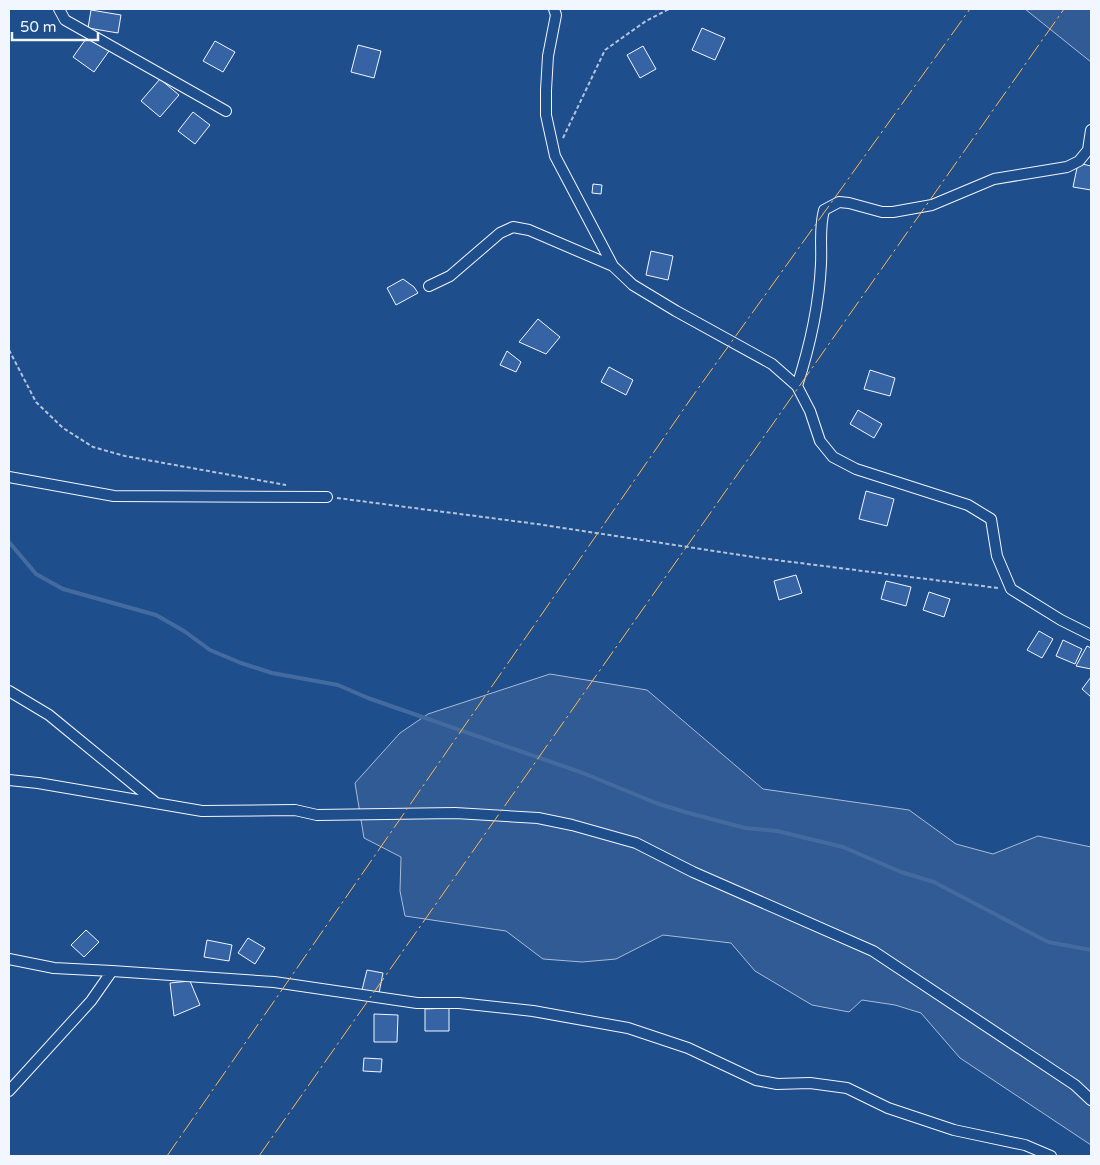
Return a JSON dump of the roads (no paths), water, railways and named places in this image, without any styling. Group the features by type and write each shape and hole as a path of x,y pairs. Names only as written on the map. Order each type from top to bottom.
{"street":[{"path":"59,9 65,20 226,111"},
{"path":"554,9 556,15 548,56 546,115 555,156 613,266 633,285 772,364 797,386 810,412 820,441 833,457 856,469 968,505 991,519 997,556 1010,589 1061,620 1091,635"},
{"path":"797,386 816,314 821,263 820,225 824,210 839,202 882,212 893,212 932,205 994,179 1067,167 1079,161 1088,150 1091,130"},
{"path":"429,286 450,276 500,233 513,227 529,230 613,266"},
{"path":"9,477 114,496 327,497"},
{"path":"9,691 49,715 155,803"},
{"path":"9,780 202,811 295,810 316,815 455,813 538,818 572,825 636,843 694,872 873,951 1075,1085 1091,1100"},
{"path":"9,959 54,968 274,982 417,1003 459,1003 533,1011 628,1028 688,1048 756,1080 777,1084 810,1083 847,1088 888,1108 946,1128 1025,1145 1050,1156"},
{"path":"9,1091 91,1001 112,971"}],"waterway":[{"path":"9,542 36,574 63,589 156,615 184,631 210,650 241,663 272,673 338,685 368,698 583,773 656,803 685,812 745,828 777,831 843,847 901,872 934,882 1048,942 1091,950"}]}
